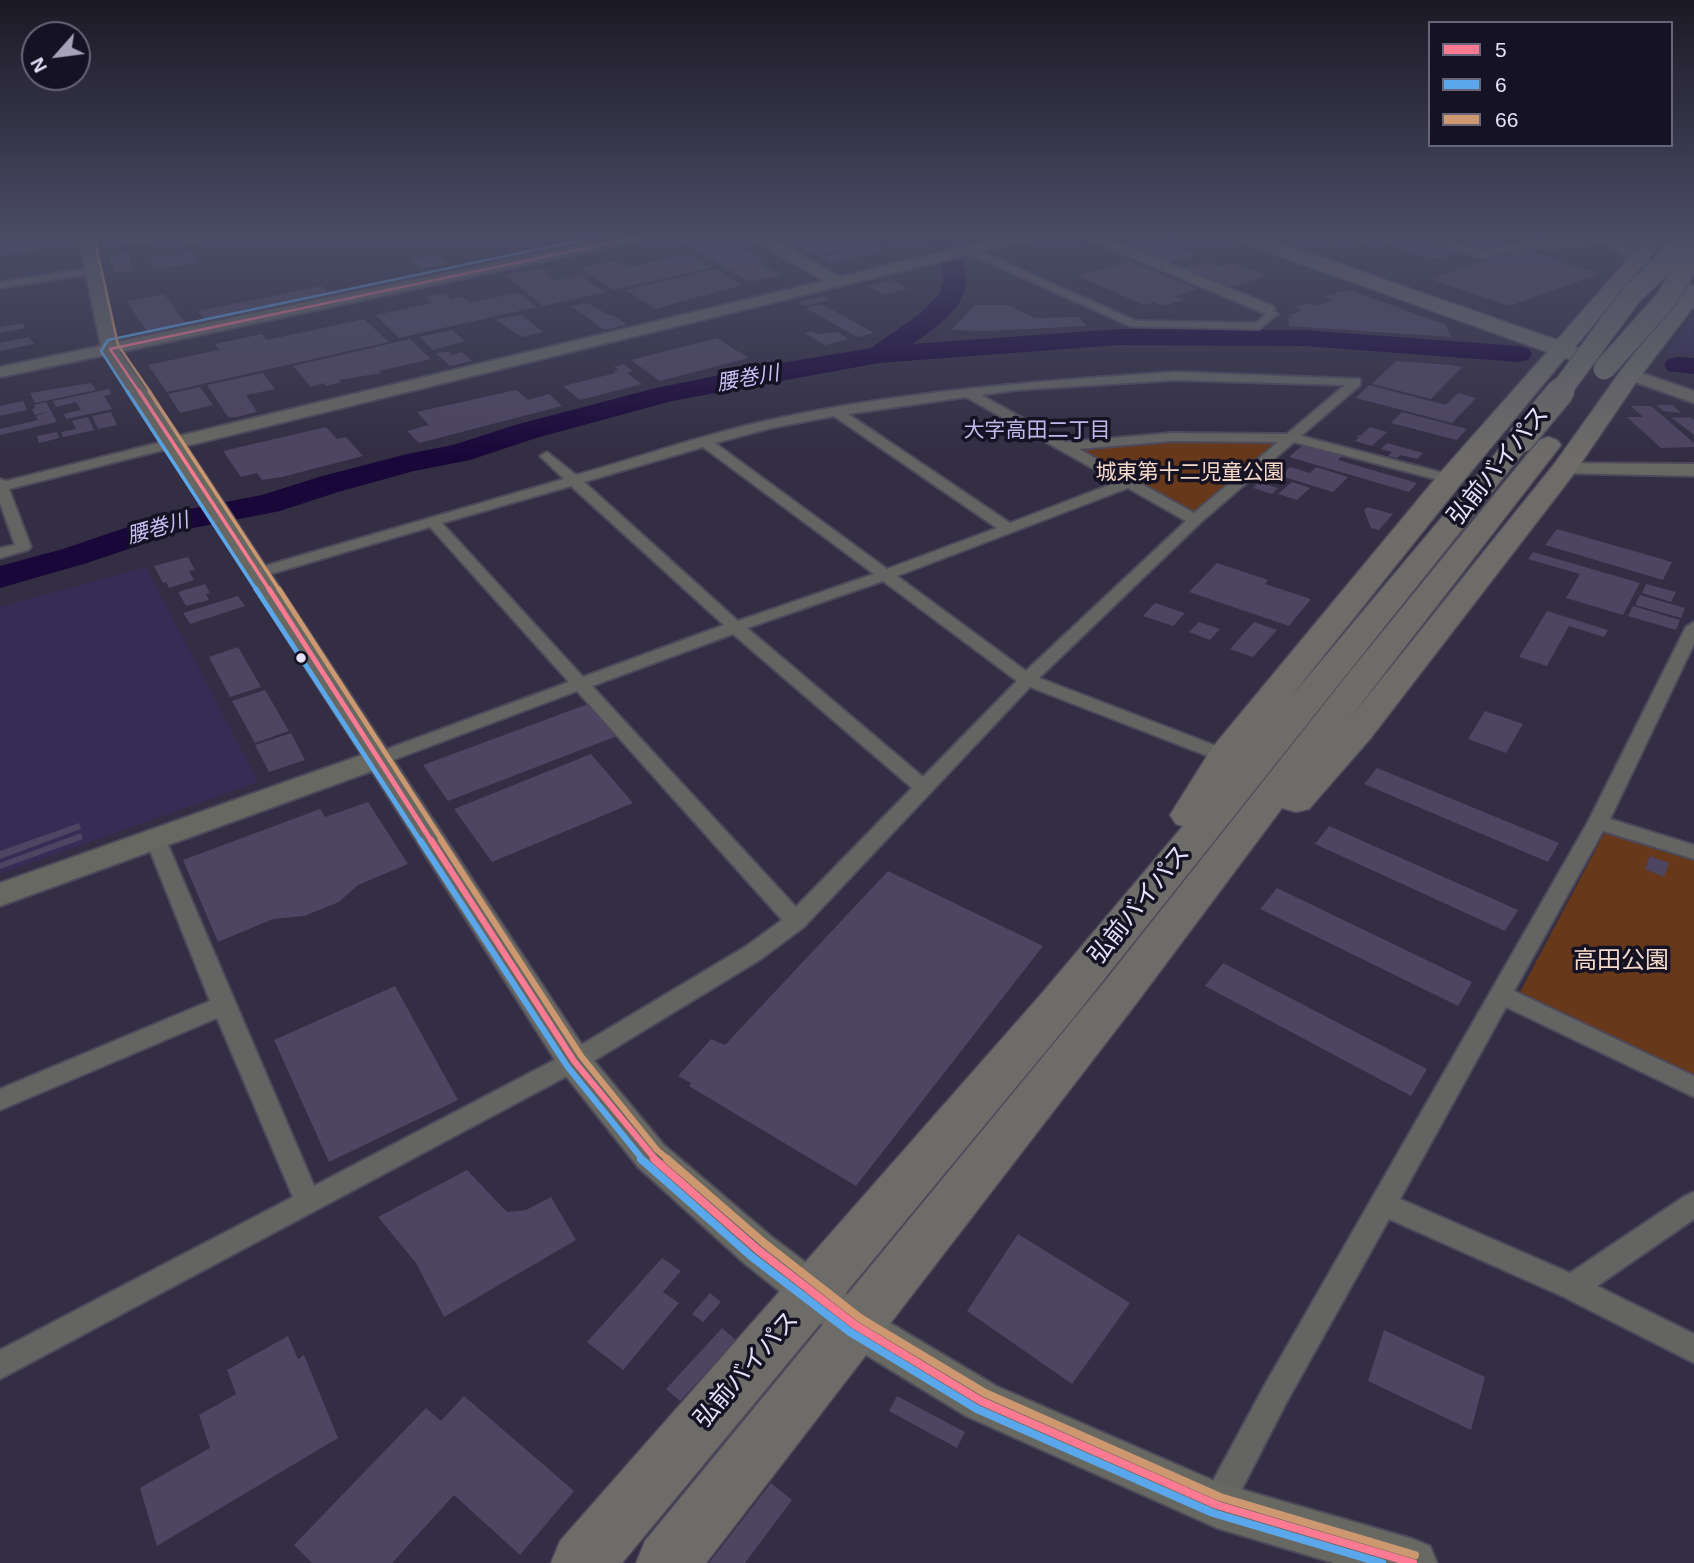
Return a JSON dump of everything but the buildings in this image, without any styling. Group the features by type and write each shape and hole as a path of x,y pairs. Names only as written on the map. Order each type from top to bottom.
{"highway":[{"path":"1458,309 1565,345"},
{"path":"1469,309 1634,370"},
{"path":"1059,1004 1162,859 1225,756 1450,479 1595,309"},
{"name":"弘前バイパス","path":"667,1563 834,1308 1059,1004 1544,451 1576,373 1621,309"},
{"name":"弘前バイパス","path":"582,1563 834,1308 1120,993 1364,677 1544,451 1598,377 1658,309"},
{"path":"1544,451 1634,370 1681,309"}],"street":[{"path":"101,309 110,349 174,443 574,1062 651,1156 758,1250 834,1308 981,1401 1217,1505 1413,1563"},
{"path":"0,372 299,309"},
{"path":"0,553 23,547 1,486 727,309"},
{"path":"1099,309 1134,324 1259,326 1272,314 1267,309"},
{"path":"1634,370 1694,385"},
{"path":"1634,370 1694,397"},
{"path":"0,1364 574,1062 753,953 796,921 1027,680 1195,520 1356,382 1175,376 1016,386 836,412 705,442 257,573"},
{"path":"968,393 1126,484 1195,520"},
{"path":"836,412 1009,529"},
{"path":"1061,447 1172,437 1292,438 1450,479"},
{"path":"705,442 1027,680 1225,756"},
{"path":"1544,451 1692,472"},
{"path":"547,456 735,627 923,787"},
{"path":"0,895 735,627 886,575 1126,484"},
{"path":"433,522 582,684 660,775 796,921"},
{"path":"1217,1505 1276,1393 1687,660 1694,627"},
{"path":"1598,822 1694,852"},
{"path":"155,838 308,1202"},
{"path":"1501,995 1694,1087"},
{"path":"0,1100 223,1005"},
{"path":"1384,1204 1572,1287 1694,1349"},
{"path":"1572,1287 1694,1204"}],"shaded area":[{"path":"1693,316 1694,355 1668,353"},
{"path":"146,567 258,782 0,874 0,607"}],"green space":[{"name":"城東第十二児童公園","path":"1160,440 1277,442 1193,516 1075,451 1077,447"},
{"name":"高田公園","path":"1605,832 1694,860 1694,1076 1519,994"}],"waterway":[{"path":"879,355 917,329 940,309"},
{"name":"腰巻川","path":"879,355 1119,337 1304,338 1518,354"},
{"name":"腰巻川","path":"0,577 75,556 181,520 268,504 330,484 364,477 407,463 459,453 526,431 666,394 879,355"},
{"name":"腰巻川","path":"1678,365 1694,366"}],"transit line":[{"name":"66","path":"110,309 118,345 581,1056 657,1150 764,1243 860,1318 985,1393 1220,1497 1415,1555"},
{"name":"6","path":"255,309 108,340 101,351 567,1066 645,1163 752,1257 850,1332 977,1409 1213,1513 1382,1563"},
{"name":"5","path":"299,309 110,349 174,443 574,1061 651,1156 758,1250 855,1325 981,1401 1217,1505 1413,1563"}],"district":[{"name":"大字高田二丁目","path":"1037,431"}]}
